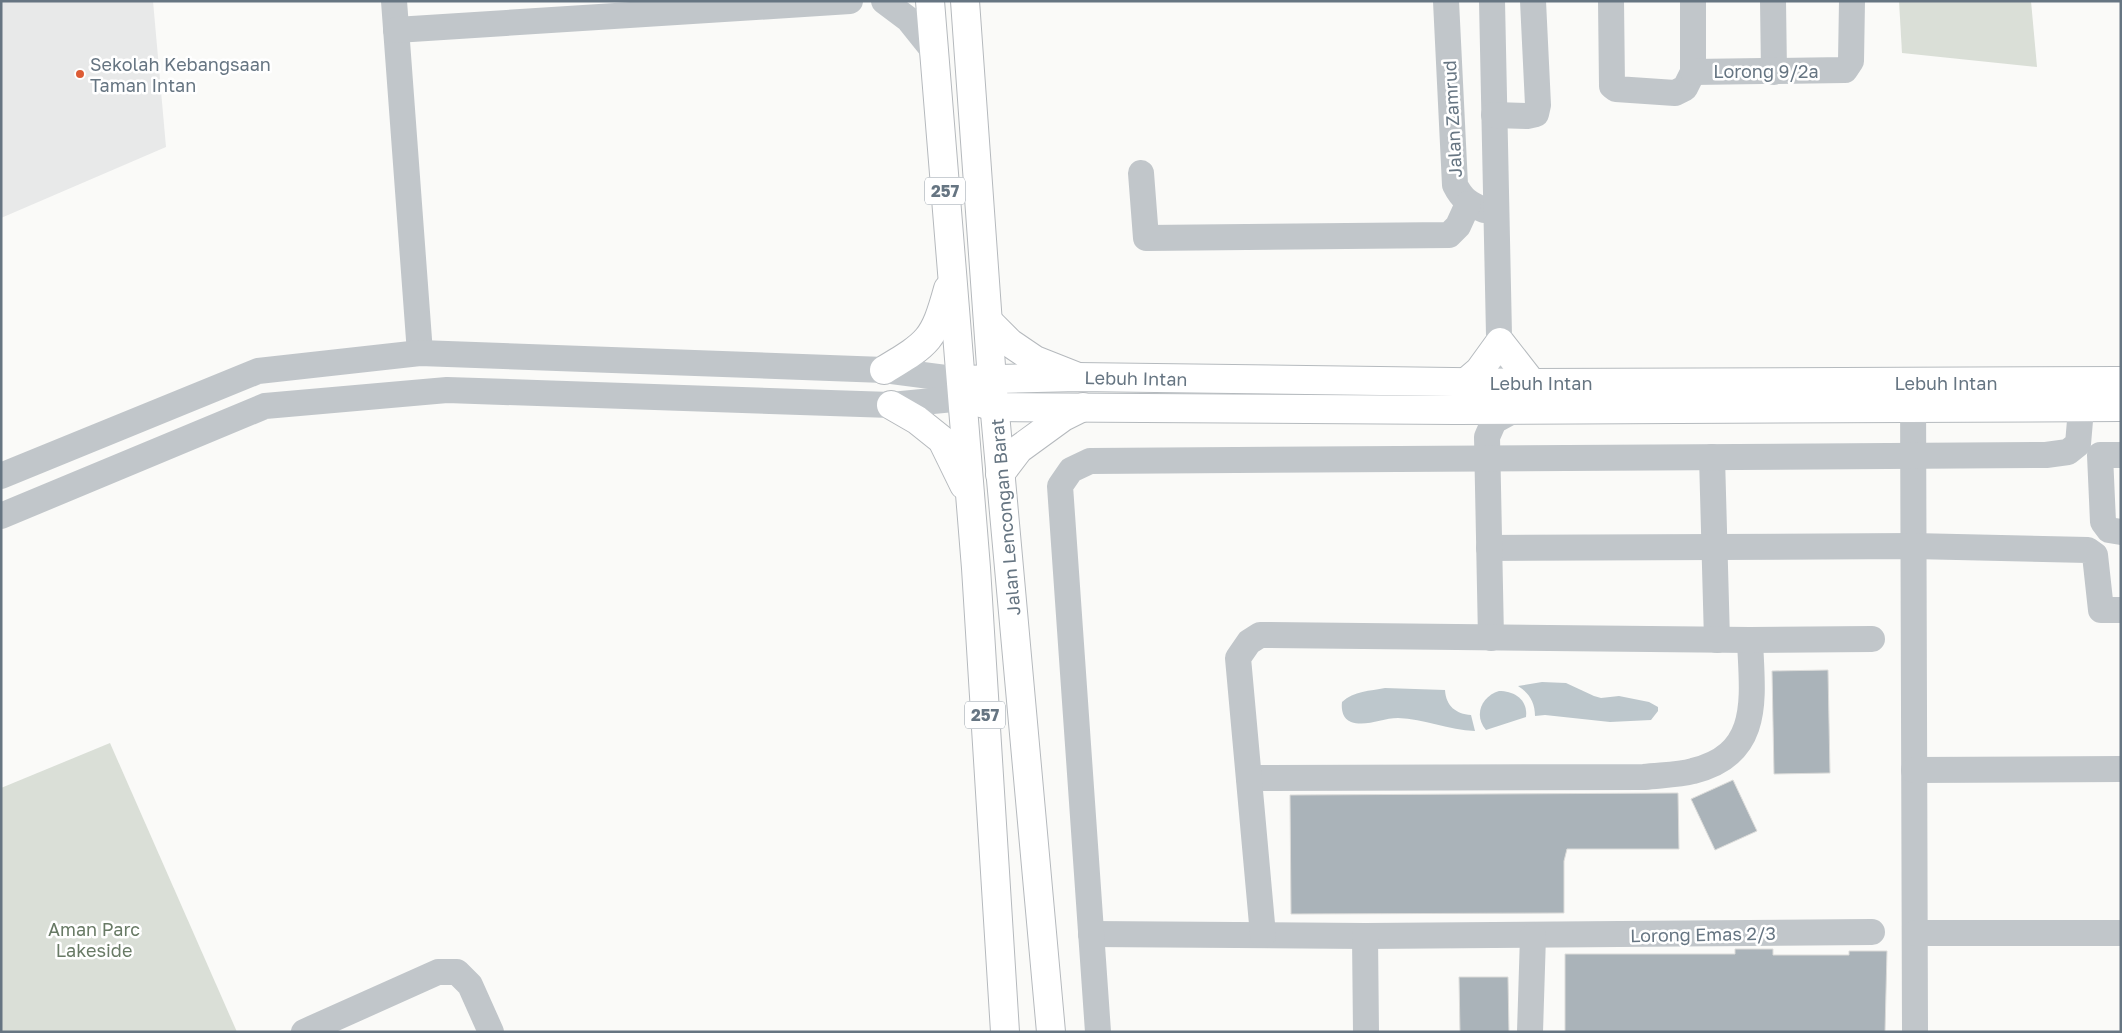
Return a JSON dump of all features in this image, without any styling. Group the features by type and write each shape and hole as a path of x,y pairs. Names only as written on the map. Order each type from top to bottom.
{"main road":[{"name":"Jalan Lencongan Barat","path":"930,1 932,49 971,502 1004,1032"},
{"name":"Jalan Lencongan Barat","path":"964,1 1000,474 1052,1032"},
{"path":"884,370 928,341 939,323 952,276"},
{"path":"988,321 1025,354 1078,377"},
{"path":"1465,382 1479,370 1500,342 1532,383"},
{"name":"Lebuh Intan","path":"962,389 992,380 1078,377 1532,383 1913,396 2081,409 2121,407"},
{"name":"Lebuh Intan","path":"962,389 995,407 1455,410 1913,396 2121,381"},
{"path":"891,405 917,420 942,440 971,502"},
{"path":"1000,474 1019,449 1063,417 1083,407"}],"street":[{"path":"394,1 420,353"},
{"path":"396,30 850,1"},
{"path":"884,1 908,19 932,49"},
{"name":"Jalan Zamrud","path":"1446,1 1455,185 1460,196 1468,204"},
{"path":"1492,1 1500,383"},
{"path":"1494,115 1527,116 1536,114 1538,105 1533,1"},
{"path":"1611,1 1612,86 1616,89 1675,93 1685,88 1693,72"},
{"name":"Lorong 9/2a","path":"1693,1 1693,72 1841,71 1848,68 1851,61 1852,1"},
{"path":"1773,1 1774,72"},
{"path":"1141,173 1146,238 1449,234 1458,226 1468,204 1484,210 1496,211"},
{"path":"1,476 258,371 420,353 884,370 962,389"},
{"path":"1,516 265,406 447,390 891,405 962,389"},
{"path":"1913,396 1915,1032"},
{"path":"1491,638 1487,448 1494,421 1516,409"},
{"path":"1098,1032 1060,486 1071,470 1090,461 1487,448 1712,457 1913,454 2046,455 2068,452 2078,444 2081,409"},
{"path":"1455,410 1473,421 1487,448"},
{"path":"2110,455 2103,522 2109,530 2121,532"},
{"path":"1712,457 1717,640"},
{"path":"1489,548 1914,546 2088,550 2094,555 2111,610"},
{"path":"1263,935 1238,658 1249,642 1260,635 1717,640 1872,639"},
{"path":"1249,778 1644,777 1694,771 1722,760 1740,744 1743,737 1752,707 1750,640"},
{"path":"1914,770 2121,769"},
{"name":"Lorong Emas 2/3","path":"1091,934 1533,936 1872,932"},
{"path":"1914,933 2121,933"},
{"path":"1365,936 1366,1032"},
{"path":"1530,1032 1533,936"},
{"path":"304,1032 438,972 458,972 470,985 491,1032"}],"shaded area":[{"name":"Sekolah Kebangsaan Taman Intan","path":"1,1 153,1 166,147 1,218"},
{"path":"1542,682 1566,683 1601,698 1619,696 1649,702 1658,707 1658,711 1651,720 1610,722 1545,715 1535,716 1531,698 1518,686"},
{"path":"1385,688 1445,690 1447,701 1456,711 1471,715 1475,731 1398,718 1357,723 1348,721 1344,716 1342,702 1347,698 1362,692"},
{"path":"1499,691 1515,695 1523,701 1526,717 1486,730 1480,718 1481,707 1488,697"}],"green space":[{"path":"1899,1 2031,1 2037,67 1902,53"},
{"name":"Aman Parc Lakeside","path":"110,743 237,1032 2,1032 1,788"}],"building":[{"path":"1828,670 1830,773 1774,774 1772,671"},
{"path":"1733,780 1757,831 1715,850 1691,799"},
{"path":"1678,793 1679,849 1567,849 1564,861 1564,913 1291,914 1290,795"},
{"path":"1735,949 1773,949 1773,955 1849,955 1849,951 1887,951 1885,1032 1565,1032 1565,954 1735,954"},
{"path":"1459,977 1508,977 1509,1032 1460,1032"}],"place":[{"name":"Sekolah Kebangsaan Taman Intan","path":"80,74"}]}
